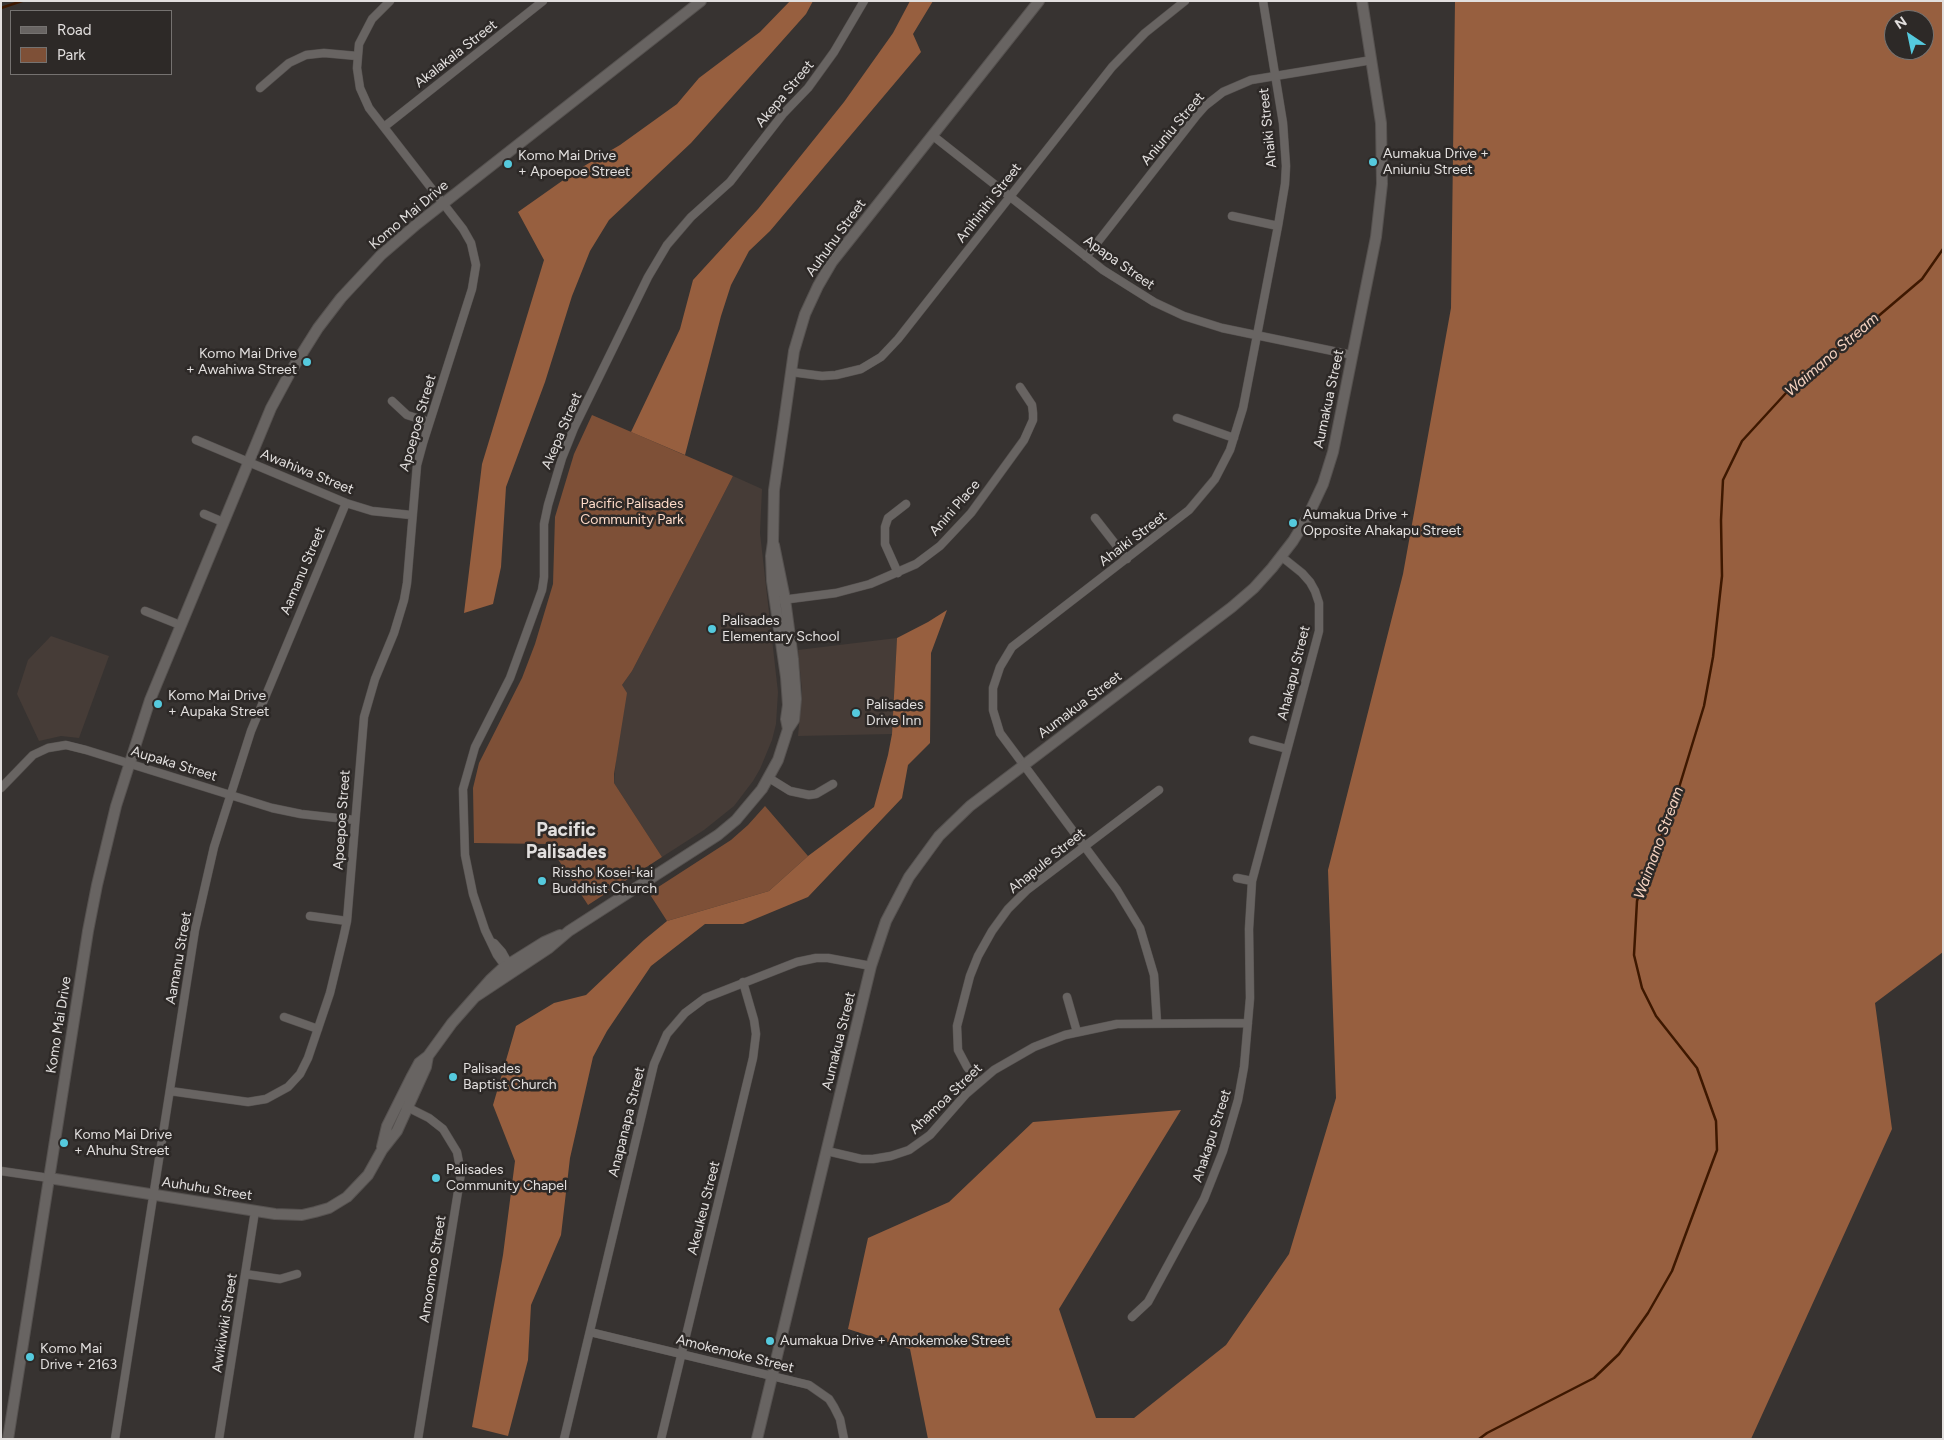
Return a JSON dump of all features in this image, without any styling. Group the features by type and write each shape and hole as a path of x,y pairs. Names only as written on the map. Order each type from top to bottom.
{"street":[{"name":"Akalakala Street","path":"384,127 543,1"},
{"name":"Komo Mai Drive","path":"8,1439 95,894 112,822 128,763 150,700 248,462 281,388 318,328 341,298 381,255 444,203 701,1"},
{"name":"Akepa Street","path":"509,968 502,952 489,938 480,916 467,868 463,789 475,747 510,678 542,590 544,577 544,524 568,442 648,278 667,245 691,217 730,182 783,114 808,88 834,52 864,1"},
{"name":"Auhuhu Street","path":"1,1171 289,1215 302,1215 329,1208 347,1197 363,1182 382,1150 387,1126 402,1105 419,1063 428,1056 452,1023 490,980 544,942 569,931 718,835 736,820 754,800 769,778 778,760 788,729 780,600 771,556 774,490 791,372 798,334 805,314 824,275 1039,1"},
{"name":"Anihinihi Street","path":"791,372 822,376 836,375 861,369 880,358 898,339 1122,56 1145,33 1185,1"},
{"name":"Ahaiki Street","path":"1157,1023 1154,975 1140,928 1126,903 1000,733 993,710 993,688 1002,662 1012,648 1176,522 1201,497 1220,471 1234,438 1243,408 1278,226 1286,166 1283,123 1263,1"},
{"name":"Aumakua Street","path":"757,1439 871,966 881,933 892,907 920,859 960,815 1232,607 1263,579 1282,557 1307,518 1322,484 1333,452 1376,236 1382,184 1381,123 1362,1"},
{"name":"Apoepoe Street","path":"170,1091 248,1102 275,1096 288,1087 300,1074 318,1029 338,964 347,921 364,717 375,680 394,633 404,600 417,465 472,289 476,265 468,236 369,108 363,97 358,79 357,56 359,44 367,26 386,2"},
{"path":"260,88 289,63 306,55 324,53 357,56"},
{"name":"Aniuniu Street","path":"1086,256 1205,106 1223,92 1240,84 1276,76 1372,60"},
{"name":"Apapa Street","path":"932,135 1132,290 1171,310 1216,326 1352,355"},
{"path":"1232,216 1278,226"},
{"name":"Anini Place","path":"780,600 856,589 898,573 927,556 956,531 971,514 1024,440 1033,420 1032,405 1020,387"},
{"path":"392,401 407,415 429,422"},
{"path":"1177,418 1234,438"},
{"name":"Awahiwa Street","path":"196,440 346,503 372,511 412,515"},
{"name":"Aamanu Street","path":"115,1439 195,930 214,847 229,794 270,683 346,503"},
{"path":"898,573 885,544 885,527 888,518 906,504"},
{"path":"204,514 223,522"},
{"path":"1095,518 1127,559"},
{"name":"Ahakapu Street","path":"1132,1317 1148,1302 1204,1199 1214,1175 1238,1100 1244,1067 1250,998 1249,912 1252,881 1319,631 1321,617 1319,603 1310,582 1282,557"},
{"path":"145,611 180,625"},
{"path":"1253,740 1288,749"},
{"name":"Aupaka Street","path":"1,788 33,755 56,746 73,746 286,811 355,820"},
{"path":"769,778 790,791 809,795 816,794 833,784"},
{"name":"Ahapule Street","path":"979,1082 962,1059 958,1050 956,1035 970,976 978,956 992,931 1017,900 1084,846 1159,790"},
{"path":"1237,878 1252,881"},
{"path":"310,916 347,921"},
{"name":"Anapanapa Street","path":"564,1439 654,1064 660,1047 676,1022 694,1005 716,992 797,962 816,958 840,959 871,966"},
{"name":"Akeukeu Street","path":"661,1439 753,1058 756,1034 754,1020 742,982"},
{"path":"1068,997 1077,1032"},
{"path":"284,1017 318,1029"},
{"name":"Ahamoa Street","path":"827,1151 851,1157 873,1159 909,1150 930,1135 952,1108 979,1082 1010,1059 1034,1047 1077,1032 1116,1024 1248,1023"},
{"name":"Amoomoo Street","path":"402,1105 429,1118 443,1129 458,1152 461,1173 418,1439"},
{"name":"Awikiwiki Street","path":"219,1439 256,1211"},
{"path":"245,1274 280,1279 297,1274"},
{"name":"Amokemoke Street","path":"590,1332 809,1385 829,1399 840,1419 844,1439"}],"shaded area":[{"path":"790,1 813,1 806,14 691,143 609,220 590,251 572,296 545,382 506,487 501,567 493,604 464,613 482,464 544,260 518,212 579,169 620,145 677,104 699,78 760,32"},
{"path":"910,1 933,1 913,34 921,52 770,231 749,251 731,285 721,316 685,455 631,432 680,329 693,280 758,209 844,102 893,33"},
{"path":"1455,1 1943,1 1943,952 1875,1003 1892,1129 1751,1439 928,1439 910,1349 848,1329 868,1238 949,1202 1033,1122 1181,1110 1059,1309 1096,1418 1134,1418 1226,1345 1289,1254 1336,1098 1328,870 1403,574 1451,308"},
{"name":"Palisades Elementary School","path":"733,476 762,489 760,533 778,692 776,724 772,740 760,769 734,806 704,830 662,857 614,783 622,685 632,671"},
{"path":"947,610 931,653 930,743 908,765 902,798 808,897 743,924 705,924 651,966 607,1031 593,1057 570,1158 561,1235 531,1305 528,1360 508,1436 472,1427 503,1255 515,1161 493,1105 516,1026 554,1003 586,995 667,921 769,891 808,856 874,807 892,734 897,638"},
{"path":"51,636 109,656 79,738 61,736 39,741 17,694 28,660"},
{"path":"897,638 892,734 798,736 802,691 798,650"}],"green space":[{"name":"Pacific Palisades Community Park","path":"592,415 733,476 632,671 622,685 627,693 614,783 662,857 588,905 548,844 474,843 473,788 479,763 522,678 535,644 553,584 555,517 574,454"},
{"path":"765,806 808,856 769,891 667,921 649,893 731,840"}],"waterway":[{"path":"1,8 22,1"},
{"name":"Waimano Stream","path":"1479,1439 1487,1433 1594,1378 1619,1354 1648,1313 1672,1271 1717,1150 1716,1121 1697,1068 1656,1016 1642,988 1634,955 1637,901 1650,862 1670,817 1704,706 1713,657 1722,576 1721,520 1723,480 1742,441 1797,381 1810,369 1849,341 1922,279 1943,249"}],"place":[{"name":"Aumakua Drive + Aniuniu Street","path":"1373,162"},
{"name":"Komo Mai Drive + Apoepoe Street","path":"508,164"},
{"name":"Komo Mai Drive + Awahiwa Street","path":"307,362"},
{"name":"Aumakua Drive + Opposite Ahakapu Street","path":"1293,523"},
{"name":"Palisades Elementary School","path":"712,629"},
{"name":"Komo Mai Drive + Aupaka Street","path":"158,704"},
{"name":"Palisades Drive Inn","path":"856,713"},
{"name":"Rissho Kosei-kai Buddhist Church","path":"542,881"},
{"name":"Palisades Baptist Church","path":"453,1077"},
{"name":"Komo Mai Drive + Ahuhu Street","path":"64,1143"},
{"name":"Palisades Community Chapel","path":"436,1178"},
{"name":"Aumakua Drive + Amokemoke Street","path":"770,1341"},
{"name":"Komo Mai Drive + 2163","path":"30,1357"}],"district":[{"name":"Pacific Palisades","path":"566,841"}]}
